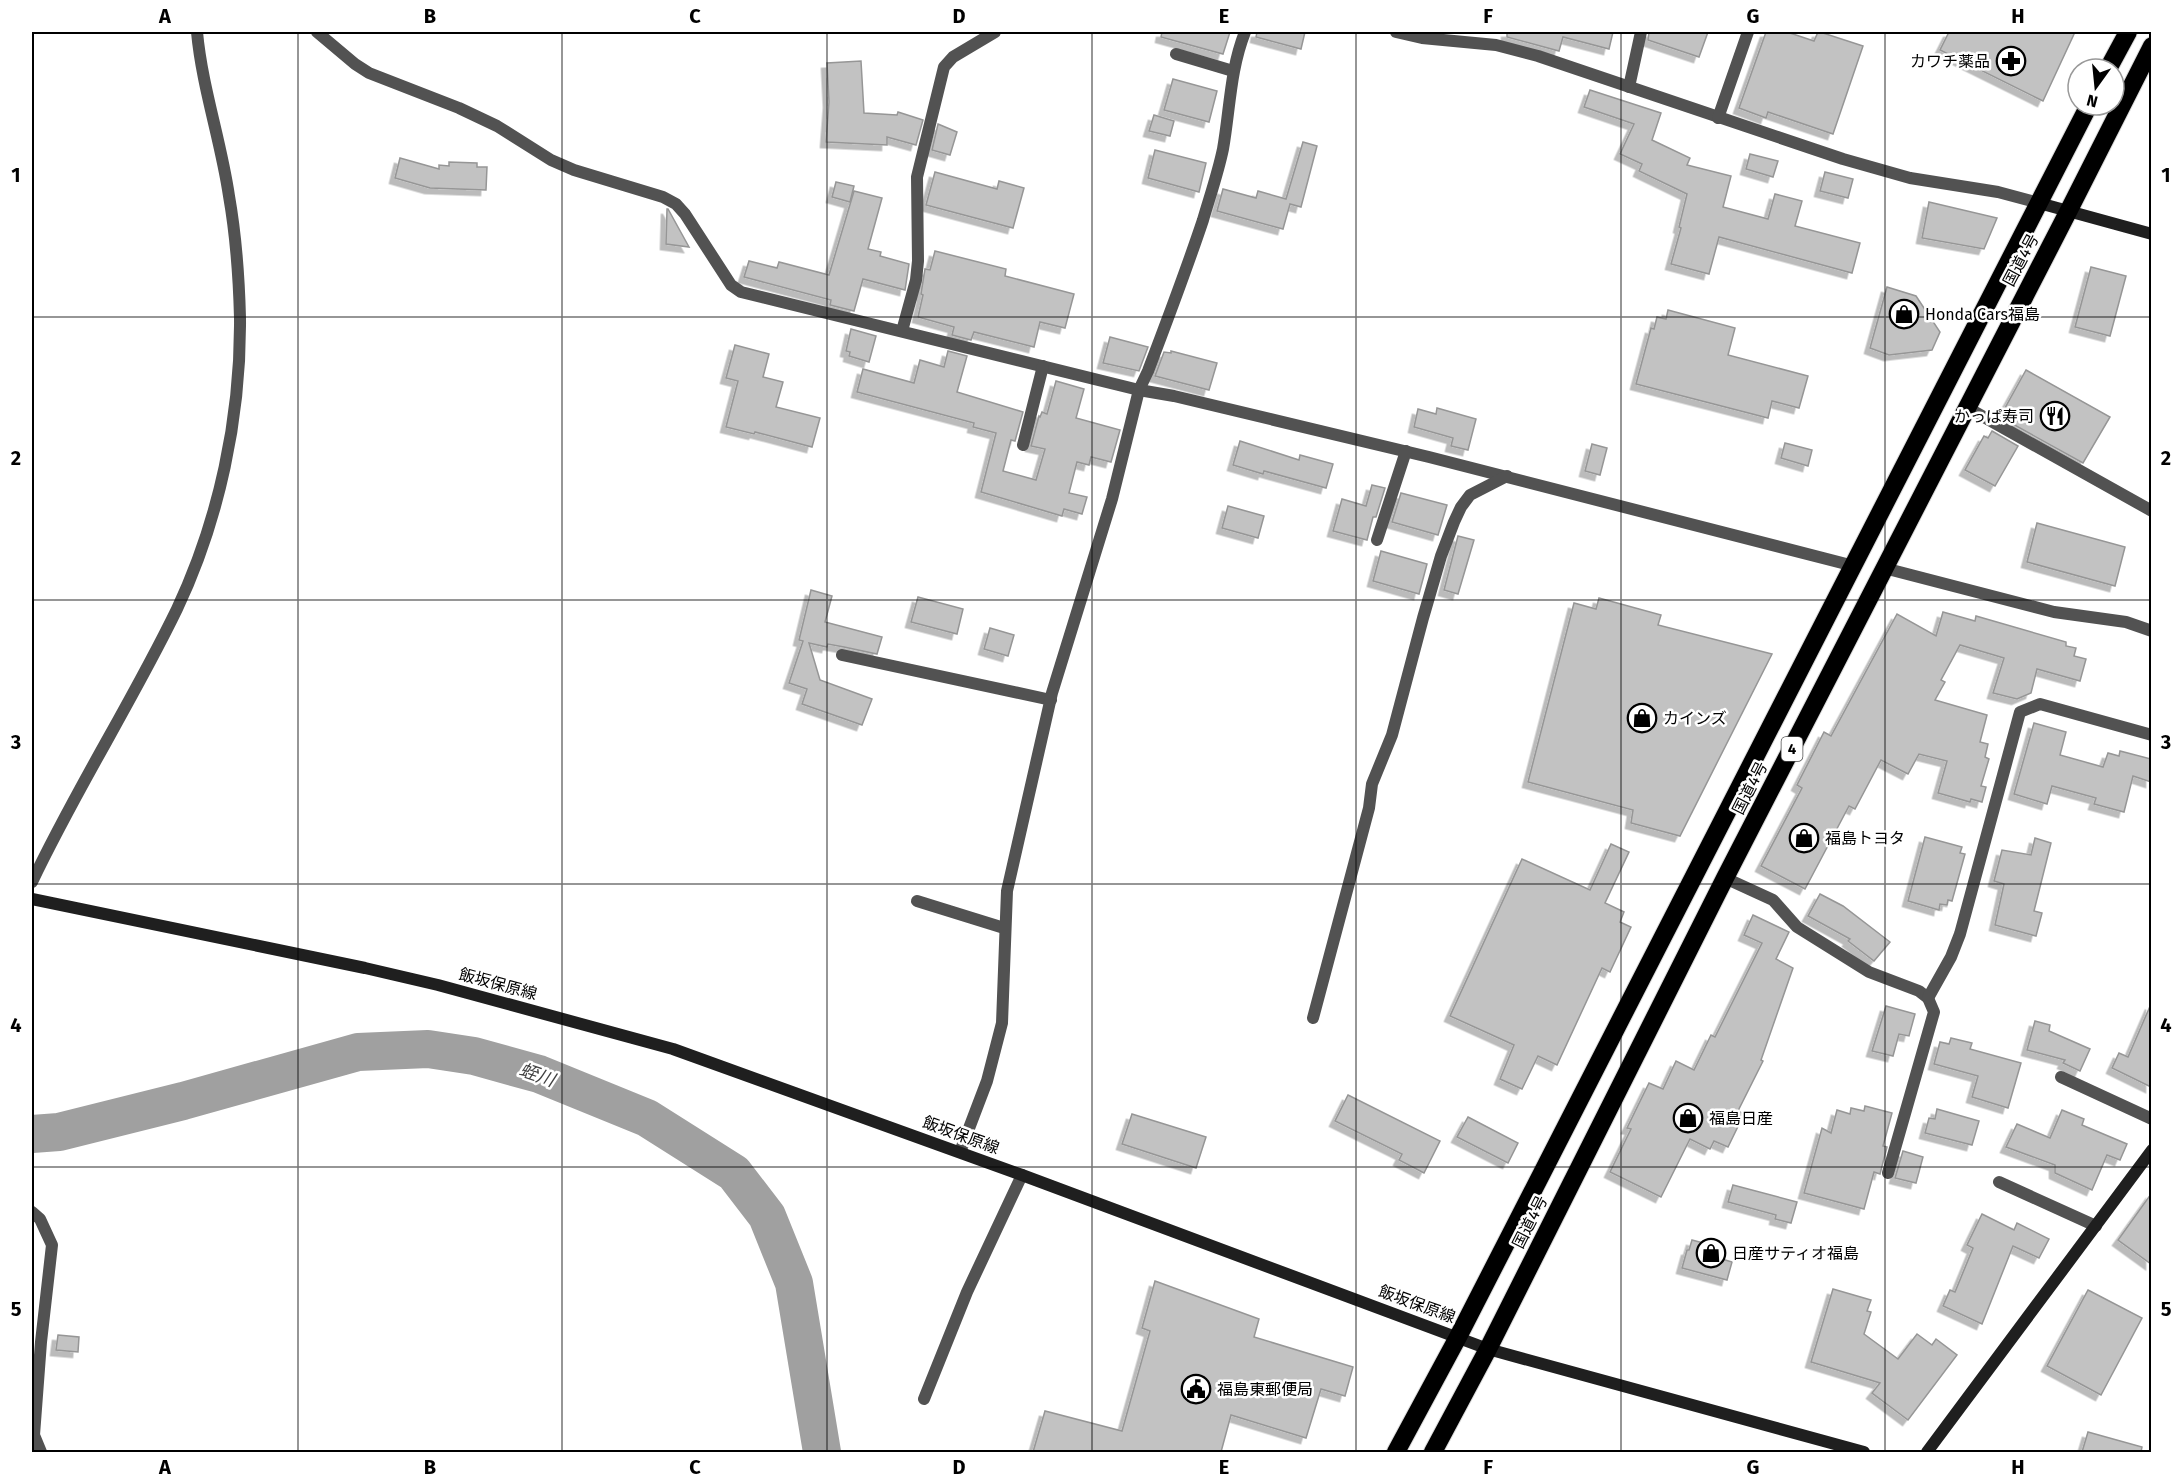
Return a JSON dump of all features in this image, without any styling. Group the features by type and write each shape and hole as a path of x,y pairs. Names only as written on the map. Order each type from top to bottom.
{"highway":[{"path":"2114,57 2127,32"},
{"name":"国道4号","path":"1434,1452 2151,46"},
{"name":"国道4号","path":"1396,1452 1458,1337 2084,117"}],"main road":[{"path":"2039,203 2151,234"},
{"name":"飯坂保原線","path":"32,899 365,968 673,1049 960,1152 1488,1349 1864,1452"},
{"path":"1927,1452 2151,1150"}],"street":[{"path":"32,882 60,822 177,608 213,514 233,422 240,318 236,249 229,195 211,114 197,32"},
{"path":"317,32 369,73 459,108 497,126 551,160 600,179 663,197 676,204 685,214 731,285 741,292 1139,390 1174,396 1406,451 1854,566"},
{"path":"902,331 916,280 918,261 917,177 944,67 953,57 995,32"},
{"path":"960,1152 987,1081 1002,1023 1007,891 1051,700 1112,499 1139,390 1153,360 1194,248 1210,196 1223,149 1233,71 1245,32"},
{"path":"1395,32 1422,38 1496,45 1538,56 1843,159 1910,178 1998,192 2039,203"},
{"path":"1629,87 1641,32"},
{"path":"1718,118 1748,32"},
{"path":"1176,54 1233,71"},
{"path":"1023,445 1043,366"},
{"path":"1966,407 2151,511"},
{"path":"1377,540 1406,451"},
{"path":"1313,1018 1369,808 1372,784 1392,735 1441,556 1461,507 1470,495 1507,476"},
{"path":"1884,567 2054,612 2126,622 2151,632"},
{"path":"842,655 1051,700"},
{"path":"1928,999 1951,957 1960,934 2020,712 2040,704 2151,735"},
{"path":"1725,878 1773,900 1797,927 1869,972 1919,991 1928,999 1934,1012 1888,1173"},
{"path":"917,901 1005,928"},
{"path":"2061,1077 2151,1119"},
{"path":"924,1399 967,1292 1022,1175"},
{"path":"2000,1182 2096,1226"},
{"path":"32,1212 40,1219 52,1245 41,1342 34,1435 41,1452"}],"building":[{"path":"1162,32 1230,32 1223,54 1161,37"},
{"path":"1257,32 1305,32 1301,49 1256,37"},
{"path":"1507,32 1613,32 1609,49 1563,37 1559,51 1507,37"},
{"path":"1649,32 1708,32 1699,57 1648,40"},
{"path":"1766,32 1787,32 1814,41 1820,32 1863,46 1833,134 1768,112 1766,118 1739,108"},
{"name":"カワチ薬品","path":"1949,32 2075,32 2043,101 1940,50"},
{"path":"861,61 864,113 897,115 898,112 923,120 916,145 887,137 887,145 826,142 829,102 827,63"},
{"path":"1173,79 1217,91 1209,122 1164,110"},
{"path":"1590,90 1661,113 1652,140 1690,158 1687,165 1731,176 1723,207 1768,219 1775,194 1802,201 1795,226 1860,243 1852,273 1719,237 1709,274 1671,264 1687,194 1639,171 1642,164 1620,154 1634,124 1584,107"},
{"path":"1154,115 1174,121 1170,136 1149,131"},
{"path":"938,124 957,132 950,155 932,150"},
{"path":"1303,142 1317,146 1301,207 1290,204 1283,229 1217,211 1223,189 1256,198 1258,191 1286,199"},
{"path":"1155,150 1206,163 1199,192 1148,178"},
{"path":"1750,154 1778,161 1773,177 1746,169"},
{"path":"400,158 439,169 439,165 449,166 449,162 477,163 477,167 487,167 486,190 430,188 395,178"},
{"path":"935,172 997,189 999,181 1024,188 1013,228 926,205"},
{"path":"1825,172 1853,179 1848,198 1820,191"},
{"path":"836,182 854,186 850,202 832,197"},
{"path":"854,191 882,198 868,249 881,252 880,256 909,264 905,290 863,279 854,311 830,305 831,300 744,277 749,261 777,268 779,262 829,275"},
{"path":"1929,202 1997,218 1984,249 1922,238"},
{"path":"668,209 689,247 666,244"},
{"path":"935,251 1006,269 1005,276 1074,294 1065,328 1040,322 1034,347 974,332 971,340 952,335 954,327 918,317 925,269 930,270"},
{"path":"2091,267 2126,276 2110,336 2075,327"},
{"name":"Honda Cars福島","path":"1887,287 1916,296 1940,332 1932,350 1889,355 1870,348"},
{"path":"1668,310 1735,328 1728,355 1808,376 1799,408 1772,401 1768,418 1636,384 1651,328 1654,329 1657,317 1666,319"},
{"path":"851,329 876,336 869,362 849,356 850,352 846,351"},
{"path":"1110,337 1148,347 1139,371 1103,363"},
{"path":"735,345 769,354 763,377 783,382 776,407 820,418 812,447 726,427 738,381 726,378"},
{"path":"948,351 967,356 957,392 1023,412 1015,441 1011,440 1003,471 1036,480 1045,449 1031,446 1039,416 1042,412 1047,414 1056,381 1084,389 1076,418 1120,430 1111,462 1091,457 1089,465 1077,462 1069,493 1087,497 1082,514 1064,509 1062,516 981,492 996,433 973,427 974,423 857,392 863,369 914,383 920,360 944,367"},
{"path":"1171,351 1217,363 1209,390 1155,376 1164,352 1171,353"},
{"name":"かっぱ寿司","path":"2026,370 2110,417 2083,463 2000,417"},
{"path":"1437,408 1476,419 1468,450 1451,446 1453,438 1414,427 1418,409 1436,414"},
{"path":"1992,431 2018,446 1995,486 1965,470 1984,436 1988,438"},
{"path":"1240,441 1299,460 1300,455 1333,464 1326,488 1233,465"},
{"path":"1785,443 1812,450 1808,466 1781,458"},
{"path":"1592,444 1607,448 1600,475 1585,471"},
{"path":"1372,485 1385,488 1376,517 1373,517 1367,540 1333,531 1342,499 1366,506"},
{"path":"1401,493 1447,505 1438,535 1392,522"},
{"path":"1228,506 1264,516 1258,538 1222,528"},
{"path":"2037,523 2125,547 2115,586 2027,562"},
{"path":"1458,536 1474,540 1458,594 1444,590"},
{"path":"1381,551 1427,564 1419,594 1373,581"},
{"path":"811,590 832,596 825,622 882,637 877,654 828,644 827,647 809,643 820,680 872,699 862,725 802,704 807,689 789,683 803,641 799,640"},
{"path":"918,597 963,609 957,634 911,622"},
{"name":"カインズ","path":"1599,598 1661,615 1658,625 1772,654 1680,836 1631,823 1633,810 1528,782 1574,603 1596,609"},
{"path":"1943,612 1975,621 1976,616 2066,642 2066,646 2076,648 2074,656 2086,659 2080,681 2037,669 2031,693 2017,699 1993,693 2004,658 1960,645 1941,680 1945,682 1935,700 1987,715 1980,742 1988,744 1985,757 1989,759 1981,786 1986,787 1982,802 1971,799 1970,802 1938,793 1947,761 1919,754 1908,774 1881,760 1855,809 1849,806 1805,889 1761,866 1802,788 1797,785 1824,732 1831,736 1897,614 1936,636"},
{"path":"990,628 1014,635 1008,656 984,649"},
{"path":"2034,723 2066,732 2060,755 2103,767 2108,753 2119,756 2120,751 2151,759 2151,782 2133,776 2124,812 2094,804 2096,798 2052,786 2047,804 2014,794"},
{"path":"1925,837 1962,847 1960,853 1965,854 1952,901 1948,900 1947,905 1940,904 1939,910 1908,901"},
{"path":"2035,838 2051,843 2034,911 2042,913 2036,936 1995,925 2004,884 1994,881 2002,850 2031,855"},
{"path":"1611,844 1629,852 1605,903 1624,912 1620,922 1631,927 1610,972 1602,968 1557,1065 1538,1056 1522,1089 1500,1079 1514,1045 1450,1016 1522,859 1590,890"},
{"path":"1820,894 1843,906 1890,942 1874,961 1848,941 1850,939 1808,916"},
{"path":"1753,915 1789,932 1776,959 1793,968 1761,1060 1763,1061 1738,1111 1744,1114 1728,1147 1714,1141 1710,1149 1690,1139 1661,1197 1610,1172 1631,1129 1627,1128 1649,1083 1663,1089 1676,1061 1694,1070 1711,1035 1715,1037 1762,943 1744,935"},
{"path":"2151,1004 2151,1087 2112,1068 2119,1053 2128,1057"},
{"path":"1886,1006 1915,1014 1909,1036 1899,1034 1893,1056 1872,1051"},
{"path":"2035,1021 2050,1025 2049,1031 2090,1049 2080,1071 2063,1063 2065,1060 2027,1050"},
{"path":"1951,1038 1972,1043 1970,1049 2021,1063 2008,1108 1972,1097 1978,1076 1934,1064 1940,1042 1949,1044"},
{"path":"1348,1095 1440,1141 1424,1173 1399,1160 1402,1154 1335,1121"},
{"path":"1865,1106 1892,1113 1883,1146 1887,1147 1880,1174 1874,1172 1864,1209 1804,1193 1822,1128 1831,1133 1837,1110 1850,1114 1851,1108 1864,1111"},
{"path":"1937,1109 1979,1121 1972,1145 1925,1133 1929,1118 1935,1119"},
{"path":"2062,1110 2084,1119 2082,1125 2127,1144 2120,1160 2107,1155 2092,1190 2055,1173 2055,1165 2006,1147 2017,1124 2050,1138"},
{"path":"1132,1114 1206,1137 1196,1168 1122,1144"},
{"path":"1468,1117 1518,1143 1508,1163 1457,1137"},
{"path":"1903,1151 1923,1157 1916,1183 1895,1178"},
{"path":"1733,1185 1797,1202 1791,1223 1775,1219 1776,1215 1728,1202"},
{"path":"2151,1194 2151,1264 2118,1240"},
{"path":"1982,1214 2014,1230 2017,1223 2049,1239 2039,1258 2013,1246 1982,1324 1943,1306 1950,1290 1955,1292 1973,1248 1967,1245"},
{"path":"1692,1240 1715,1246 1712,1256 1732,1262 1727,1280 1682,1268"},
{"path":"1155,1281 1259,1319 1254,1337 1353,1367 1345,1396 1321,1389 1306,1438 1231,1415 1221,1452 1033,1452 1045,1411 1122,1431 1150,1331 1142,1328"},
{"path":"1833,1289 1871,1300 1867,1311 1871,1312 1864,1334 1898,1359 1917,1334 1932,1345 1936,1339 1957,1355 1908,1420 1872,1393 1880,1383 1811,1362"},
{"path":"2088,1290 2142,1318 2101,1395 2047,1366"},
{"path":"58,1335 79,1337 78,1352 56,1350"},
{"path":"2088,1432 2142,1447 2141,1452 2082,1452"}],"waterway":[{"name":"蛭川","path":"32,1134 59,1132 183,1101 358,1052 428,1049 474,1056 539,1074 647,1118 734,1173 767,1216 794,1283 822,1452"}],"place":[{"name":"カワチ薬品","path":"2011,61"},
{"name":"Honda Cars福島","path":"1904,314"},
{"name":"かっぱ寿司","path":"2055,416"},
{"name":"カインズ","path":"1642,718"},
{"name":"福島トヨタ","path":"1804,838"},
{"name":"福島日産","path":"1688,1118"},
{"name":"日産サティオ福島","path":"1711,1253"},
{"name":"福島東郵便局","path":"1196,1389"}]}
